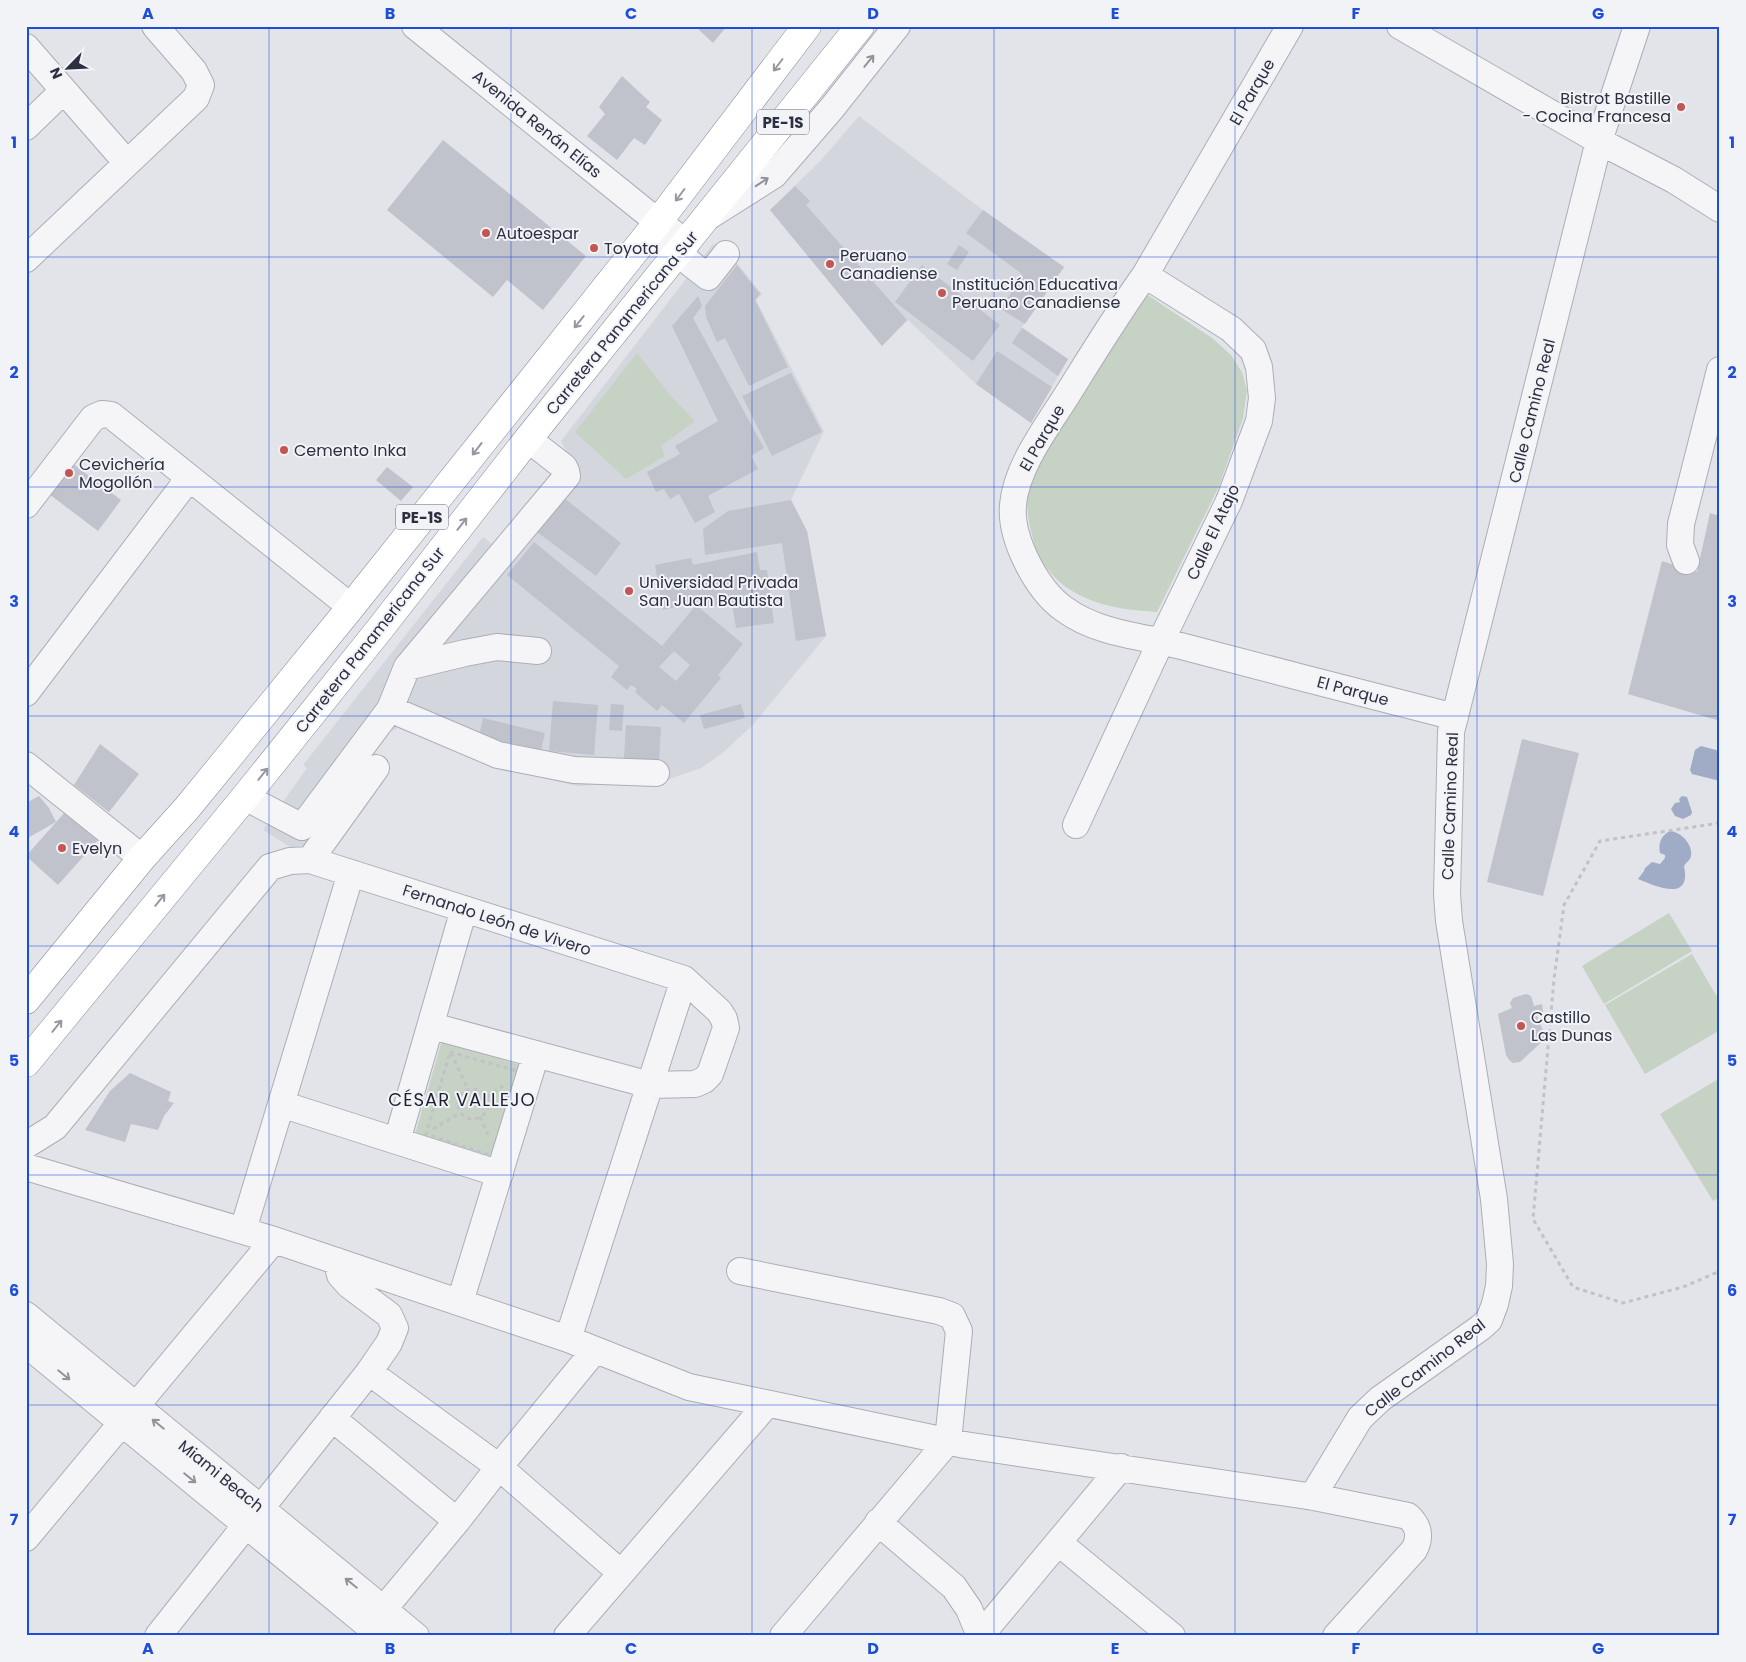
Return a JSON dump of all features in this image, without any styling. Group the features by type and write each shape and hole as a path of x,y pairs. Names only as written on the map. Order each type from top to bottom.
{"highway":[{"name":"PE-1S","path":"26,1000 142,858 187,808 351,607 654,228 807,26"},
{"name":"Carretera Panamericana Sur","path":"26,1064 245,797 379,630 528,439 860,26"}],"street":[{"path":"26,259 196,98 201,85 194,71 155,26"},
{"name":"Avenida Renán Elías","path":"415,26 654,228 682,248 708,277 726,254"},
{"path":"706,218 774,175 832,108 897,26"},
{"name":"El Parque","path":"1290,26 1145,275 1122,307 1032,452 1017,484 1012,506 1014,528 1021,551 1031,570 1062,609 1104,630 1161,641 1455,718"},
{"path":"1400,26 1599,141 1674,180 1720,209"},
{"name":"Calle Camino Real","path":"1314,1497 1360,1418 1380,1399 1489,1320 1499,1286 1500,1264 1494,1199 1449,921 1447,894 1451,732 1599,141 1637,26"},
{"path":"26,47 127,163"},
{"path":"26,127 63,91"},
{"name":"Calle El Atajo","path":"1076,825 1161,641 1229,501 1259,421 1262,398 1259,367 1253,350 1244,340 1231,329 1145,275"},
{"path":"1686,561 1680,545 1681,524 1713,424 1720,370"},
{"path":"26,505 93,418 102,414 111,415 351,607"},
{"path":"245,797 302,827 390,709 406,667 567,476 564,467 528,439"},
{"path":"26,693 189,478"},
{"path":"406,667 497,647 538,651"},
{"path":"390,709 498,755 574,770 656,773"},
{"path":"26,765 142,858"},
{"path":"26,1145 55,1127 270,867 290,861 310,860 376,768"},
{"name":"Fernando León de Vivero","path":"310,860 684,979"},
{"path":"242,1230 352,873"},
{"path":"397,1141 432,1026 464,909"},
{"path":"432,1026 650,1085 695,1084 704,1080 710,1074 726,1028 724,1019 720,1012 684,979 650,1085 568,1339"},
{"path":"460,1302 536,1054"},
{"path":"281,1104 500,1174"},
{"path":"26,1167 274,1240 568,1339 689,1387 948,1441 1314,1497 1408,1516 1414,1521 1419,1535 1418,1543 1414,1550 1336,1636"},
{"path":"26,1538 274,1240"},
{"path":"158,1636 369,1372 389,1343 395,1328 389,1315 349,1285 340,1274 337,1261"},
{"path":"740,1271 939,1311 952,1316 959,1330 948,1441 783,1636"},
{"name":"Miami Beach","path":"26,1315 129,1415 253,1517 374,1627 416,1636"},
{"name":"Miami Beach","path":"26,1344 129,1415"},
{"path":"374,1627 499,1467 595,1350"},
{"path":"369,1372 499,1467 621,1574"},
{"path":"567,1636 766,1404"},
{"path":"332,1418 457,1521"},
{"path":"878,1522 954,1587 969,1609 980,1636 1121,1468"},
{"path":"1059,1544 1172,1636"}],"path":[{"path":"1720,823 1600,841 1564,904 1554,979 1533,1218 1573,1287 1623,1303 1683,1287 1720,1271"},
{"path":"450,1052 468,1089"},
{"path":"426,1134 450,1052"},
{"path":"426,1134 498,1158 524,1073 450,1052"},
{"path":"476,1088 487,1097 488,1108 480,1117 466,1118 460,1113 458,1098 462,1092 476,1088"},
{"path":"426,1134 460,1113"}],"shaded area":[{"name":"Institución Educativa Peruano Canadiense","path":"859,116 983,210 1064,267 1022,327 1068,359 1031,423 976,384 908,320 882,346 770,210 821,160"},
{"name":"Universidad Privada San Juan Bautista","path":"713,244 737,263 762,294 756,300 824,431 791,500 807,531 826,636 752,726 720,755 701,768 664,781 577,786 513,771 398,728 390,732 303,855 263,830 307,768 303,765 483,537 493,545 567,453 561,441"}],"green space":[{"path":"1143,292 1212,338 1231,355 1242,372 1247,391 1243,418 1219,486 1157,612 1139,611 1104,604 1073,592 1059,582 1047,569 1037,553 1027,504 1031,478 1043,451"},
{"path":"637,353 671,396 695,421 661,446 665,456 626,479 575,432"},
{"path":"1669,913 1692,951 1604,1004 1582,966"},
{"path":"1692,954 1720,1002 1720,1030 1645,1074 1605,1005"},
{"path":"442,1040 529,1068 497,1161 414,1138"},
{"path":"1720,1078 1720,1197 1713,1201 1660,1114"}],"water":[{"path":"1701,746 1720,751 1720,781 1692,774 1690,770 1695,750"},
{"path":"1682,796 1687,797 1692,812 1691,815 1683,819 1675,816 1671,809 1675,803 1680,802 1679,799"},
{"path":"1670,831 1685,839 1691,852 1690,858 1684,866 1685,877 1683,885 1670,889 1638,879 1645,868 1652,862 1660,864 1665,858 1665,855 1660,853 1659,846 1664,835"}],"building":[{"path":"695,26 727,26 713,43"},
{"path":"622,76 650,102 646,107 662,120 645,145 634,138 617,160 587,136 605,114 599,107"},
{"name":"Autoespar","path":"443,140 586,256 543,310 507,280 493,297 387,210"},
{"path":"795,186 810,201 806,205 907,320 882,346 770,210"},
{"path":"983,210 1064,267 1025,324 1001,309 1022,274 966,233"},
{"path":"959,245 969,252 957,270 947,264"},
{"path":"737,265 760,294 755,300 788,367 749,386 725,338 717,342 706,317 705,306"},
{"path":"922,265 1000,325 973,361 895,302"},
{"path":"698,296 702,306 693,318 764,448 751,456 758,469 708,496 715,512 695,523 679,494 670,499 664,489 656,492 647,472 680,454 675,446 718,421 672,326"},
{"path":"1022,328 1068,359 1058,376 1012,343"},
{"path":"997,351 1052,387 1031,423 976,384"},
{"path":"791,373 822,432 772,456 742,396"},
{"path":"72,463 121,500 98,531 49,494"},
{"path":"387,467 413,487 401,501 376,480"},
{"path":"564,498 621,543 596,576 537,532"},
{"path":"791,500 807,531 826,636 796,641 782,543 705,555 703,529 728,511"},
{"path":"1710,513 1720,516 1720,721 1628,694 1662,561 1697,572"},
{"path":"534,542 662,646 696,605 743,644 718,675 721,678 684,723 662,705 657,711 635,692 637,689 631,685 627,690 611,677 619,666 507,575","holes":["674,651 690,665 676,681 659,667"]},
{"path":"757,552 760,570 767,570 774,623 736,628 732,604 702,608 700,601 663,610 655,565 691,558 693,565"},
{"path":"553,701 598,705 594,755 549,751"},
{"path":"611,704 624,705 622,731 609,730"},
{"path":"741,704 745,718 704,729 700,715"},
{"path":"483,718 545,733 541,750 479,736"},
{"path":"626,725 661,727 659,760 624,758"},
{"path":"1522,739 1579,753 1543,896 1487,882"},
{"path":"100,744 139,774 109,812 74,785"},
{"path":"39,796 49,808 56,822 26,839 26,803"},
{"name":"Evelyn","path":"66,811 98,840 58,885 26,856"},
{"name":"Castillo Las Dunas","path":"1526,994 1531,996 1534,1006 1542,1004 1543,1012 1536,1014 1546,1038 1520,1062 1513,1063 1506,1055 1498,1014 1512,1008 1510,1003 1513,998"},
{"path":"130,1073 171,1092 168,1101 174,1103 164,1116 158,1130 131,1124 125,1142 85,1130 110,1091"}],"place":[{"name":"Bistrot Bastille - Cocina Francesa","path":"1681,107"},
{"name":"Autoespar","path":"486,233"},
{"name":"Toyota","path":"594,248"},
{"name":"Peruano Canadiense","path":"830,264"},
{"name":"Institución Educativa Peruano Canadiense","path":"942,293"},
{"name":"Cemento Inka","path":"284,450"},
{"name":"Cevichería Mogollón","path":"69,473"},
{"name":"Universidad Privada San Juan Bautista","path":"629,591"},
{"name":"Evelyn","path":"62,848"},
{"name":"Castillo Las Dunas","path":"1521,1026"}],"district":[{"name":"CÉSAR VALLEJO","path":"462,1099"}]}
